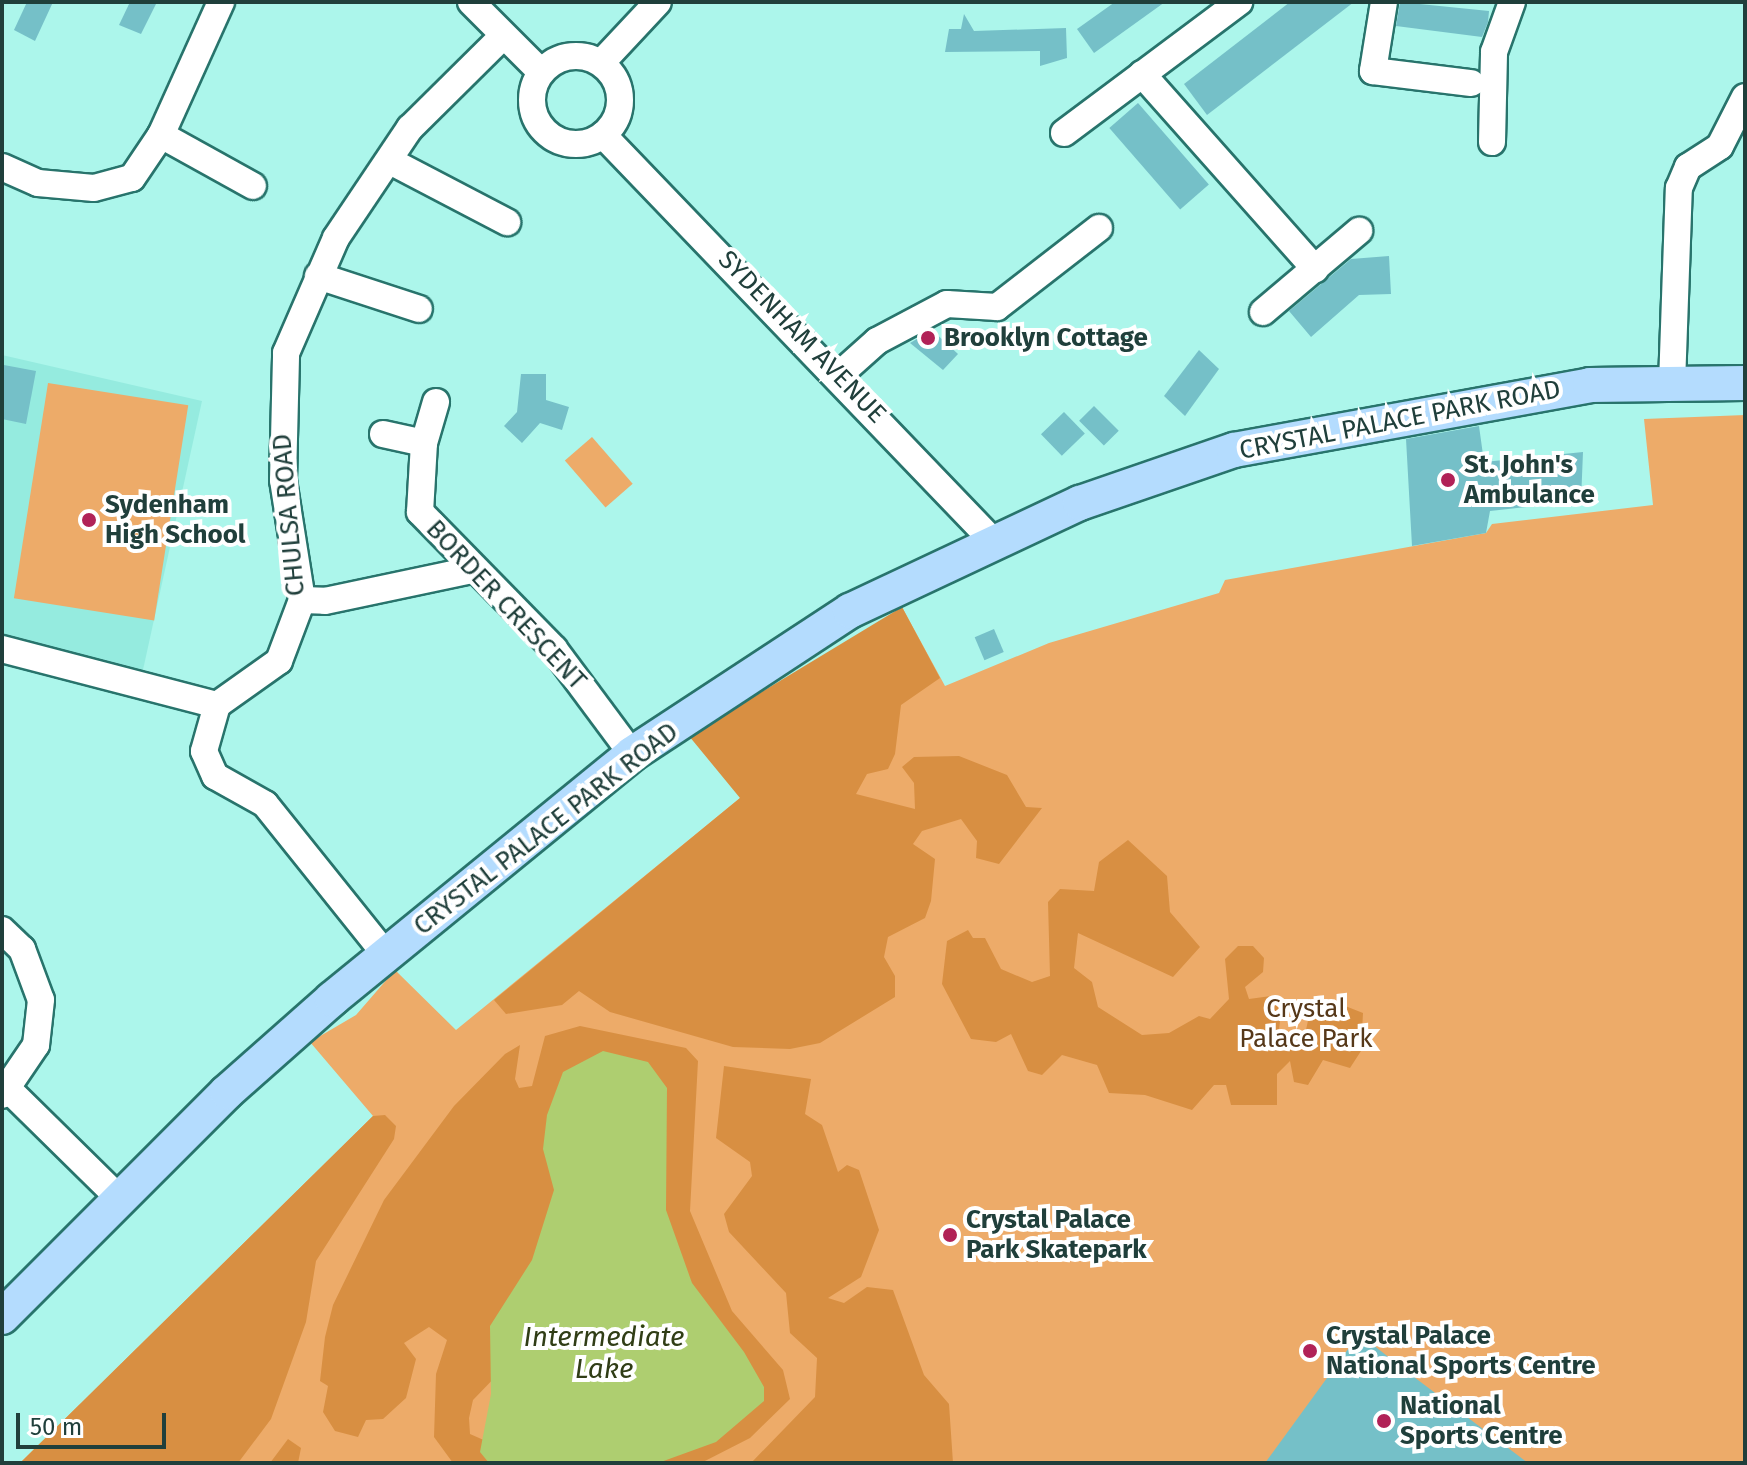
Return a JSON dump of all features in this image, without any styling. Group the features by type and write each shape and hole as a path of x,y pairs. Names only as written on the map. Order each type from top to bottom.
{"main road":[{"name":"CRYSTAL PALACE PARK ROAD","path":"2,1317 227,1092 386,955 632,754 850,611 1080,503 1234,450 1590,385 1745,383"}],"street":[{"path":"2,167 38,183 94,188 132,178 161,135 221,2"},
{"path":"471,2 541,72"},
{"path":"601,63 658,2"},
{"path":"1064,133 1239,2"},
{"path":"1384,2 1373,71 1471,83"},
{"path":"1492,142 1494,52 1512,2"},
{"name":"CHULSA ROAD","path":"217,705 279,661 302,600 281,439 286,353 318,276 392,162 410,128 503,36"},
{"path":"573,55 601,63 616,81 620,104 603,135 582,144 548,135 531,105 541,72 573,55"},
{"path":"1142,74 1315,269"},
{"path":"1672,384 1679,188 1688,167 1720,146 1745,97"},
{"path":"161,135 253,186"},
{"name":"SYDENHAM AVENUE","path":"603,135 839,375 995,543"},
{"path":"392,162 507,222"},
{"path":"839,375 877,341 934,310 997,307 1099,228"},
{"path":"1263,312 1359,231"},
{"path":"318,276 419,309"},
{"name":"BORDER CRESCENT","path":"436,402 424,443 420,512 472,570 554,649 632,754"},
{"path":"383,434 424,443"},
{"path":"302,600 325,601 472,570"},
{"path":"2,649 217,705 204,751 215,776 265,804 386,955"},
{"path":"2,930 22,949 41,1000 36,1045 5,1093 119,1198"}],"shaded area":[{"name":"Sydenham High School","path":"2,355 202,401 141,679 2,639"},
{"path":"902,607 940,678 901,705 895,754 888,769 867,774 856,794 915,809 914,783 902,767 914,757 959,756 1007,775 1026,807 1042,808 999,864 976,858 977,841 961,819 922,831 913,844 935,859 931,901 925,918 888,937 884,957 895,976 895,997 820,1043 790,1049 733,1047 610,1012 579,991 562,1005 506,1014 494,1000 740,798 689,736"},
{"path":"1128,840 1167,876 1170,912 1200,947 1173,977 1078,933 1074,968 1092,982 1098,1007 1142,1035 1169,1033 1199,1016 1210,1019 1229,999 1225,959 1238,946 1253,946 1264,958 1263,972 1245,987 1249,999 1271,996 1281,1012 1277,1048 1304,1039 1309,1016 1330,1000 1363,1013 1361,1051 1350,1068 1323,1060 1308,1085 1294,1082 1290,1061 1277,1074 1277,1105 1231,1105 1226,1085 1214,1085 1192,1110 1145,1095 1109,1093 1097,1065 1062,1055 1042,1075 1028,1071 1011,1034 996,1042 971,1039 942,984 947,941 968,930 973,938 985,938 1001,969 1032,982 1050,976 1048,902 1060,889 1094,891 1099,862"},
{"path":"580,1026 686,1048 698,1061 690,1211 732,1311 783,1370 790,1399 750,1438 701,1463 593,1463 564,1162 501,1371 473,1400 469,1418 470,1434 495,1445 498,1463 453,1463 434,1437 436,1374 447,1340 429,1327 404,1343 416,1359 406,1398 383,1419 366,1420 358,1437 335,1431 323,1412 328,1386 320,1381 325,1337 333,1305 384,1200 454,1106 505,1054 520,1045 515,1079 519,1088 532,1086 545,1036"},
{"path":"724,1066 811,1079 805,1114 822,1125 838,1172 847,1165 859,1170 879,1230 861,1277 828,1298 844,1303 867,1287 893,1290 924,1375 949,1404 953,1463 751,1463 815,1397 817,1358 790,1333 786,1293 729,1232 724,1214 752,1176 750,1162 716,1138"},
{"path":"385,1115 396,1126 394,1139 316,1261 306,1322 271,1419 238,1463 20,1463 373,1116"},
{"path":"288,1439 301,1448 298,1463 270,1463"}],"green space":[{"name":"Sydenham High School","path":"48,383 188,405 154,621 14,598"},
{"name":"Crystal Palace Park","path":"1745,415 1745,1463 20,1463 373,1116 310,1042 356,1015 395,970 456,1030 740,798 902,607 945,686 1049,643 1219,593 1225,580 1486,533 1492,524 1653,505 1644,419"},
{"path":"592,437 633,484 606,507 565,461"}],"water":[{"name":"Intermediate Lake","path":"603,1051 648,1062 667,1088 666,1210 692,1283 744,1352 764,1387 764,1401 716,1442 658,1463 489,1463 480,1452 491,1394 490,1326 532,1260 554,1190 543,1149 547,1115 563,1072"}],"building":[{"path":"27,2 53,2 35,41 14,30"},
{"path":"130,2 157,2 141,34 119,25"},
{"path":"1115,2 1165,2 1094,53 1077,29"},
{"path":"1290,2 1354,2 1207,115 1184,84"},
{"path":"1400,2 1489,11 1488,22 1482,37 1396,26"},
{"path":"964,14 974,31 1066,28 1067,58 1040,66 1040,51 945,52 949,29 961,29"},
{"path":"1138,103 1209,185 1180,209 1109,128"},
{"path":"1389,256 1391,294 1359,295 1311,337 1289,311 1351,259"},
{"name":"Brooklyn Cottage","path":"932,330 958,354 943,370 910,343"},
{"path":"1199,350 1219,369 1185,416 1164,396"},
{"path":"4,365 36,371 26,424 2,419"},
{"path":"521,374 546,374 546,400 569,407 562,430 540,423 522,443 504,426 517,412"},
{"path":"1094,406 1119,431 1104,446 1079,421"},
{"path":"1064,412 1085,434 1062,456 1041,434"},
{"name":"St. John's Ambulance","path":"1479,426 1484,462 1583,452 1581,501 1490,511 1486,533 1412,546 1406,439"},
{"path":"994,629 1004,652 984,660 975,637"},
{"name":"National Sports Centre","path":"1359,1334 1418,1380 1528,1463 1265,1463"}],"place":[{"name":"Brooklyn Cottage","path":"928,338"},
{"name":"St. John's Ambulance","path":"1448,480"},
{"name":"Sydenham High School","path":"89,520"},
{"name":"Crystal Palace Park Skatepark","path":"950,1235"},
{"name":"Crystal Palace National Sports Centre","path":"1310,1351"},
{"name":"National Sports Centre","path":"1384,1421"}]}
